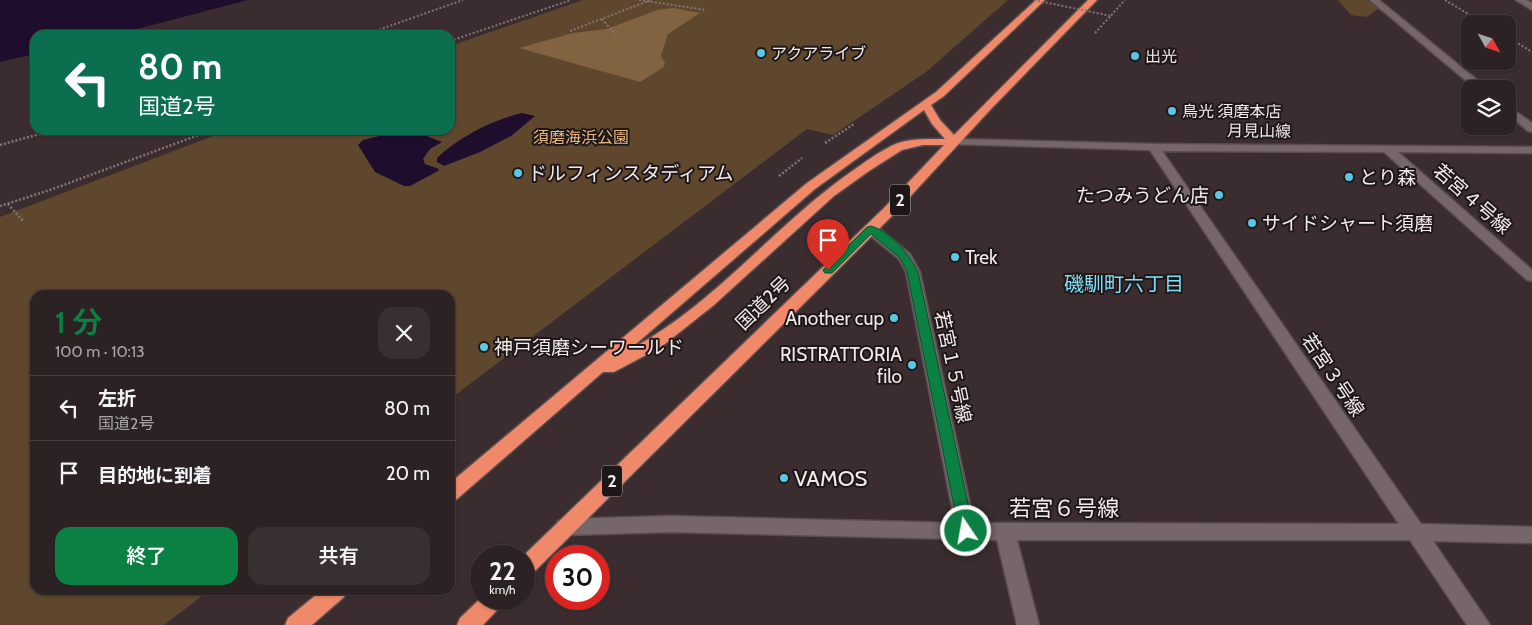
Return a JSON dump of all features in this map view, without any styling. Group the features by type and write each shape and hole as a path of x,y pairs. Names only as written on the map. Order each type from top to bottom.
{"highway":[{"name":"2","path":"455,490 812,186 940,94 1041,0"},
{"name":"国道2号","path":"535,558 871,229 987,107 1093,0"},
{"path":"925,104 936,122 955,142"},
{"name":"2","path":"584,380 655,343 709,302 830,193 865,168 898,147 923,142 955,142"},
{"path":"296,625 331,595"},
{"path":"468,625 483,610"}],"street":[{"path":"1374,0 1472,80"},
{"path":"1520,0 1532,7"},
{"path":"1516,116 1532,129"},
{"name":"月見山線","path":"955,142 1154,147 1532,150"},
{"name":"若宮３号線","path":"1154,147 1480,625"},
{"name":"若宮４号線","path":"1388,150 1532,277"},
{"name":"若宮１５号線","path":"871,229 895,246 905,257 913,272 966,531"},
{"name":"若宮６号線","path":"565,527 672,524 1005,532 1416,532 1532,535"},
{"path":"1005,532 1028,625"}],"path":[{"path":"378,30 463,0"},
{"path":"455,39 571,0"},
{"path":"639,0 706,10"},
{"path":"570,31 649,0"},
{"path":"1034,0 1111,16"},
{"path":"1095,32 1125,0"},
{"path":"1444,0 1469,15"},
{"path":"602,19 616,35"},
{"path":"1516,42 1532,52"},
{"path":"0,145 36,135"},
{"path":"0,206 198,135"},
{"path":"780,176 802,158"},
{"path":"8,204 24,222"}],"green space":[{"name":"須磨海浜公園","path":"583,0 1008,0 926,72 833,135 807,129 455,395 455,290 30,290 30,595 203,595 164,625 0,625 0,217 216,135 455,135 455,44"},
{"path":"1338,0 1368,0 1378,9 1367,17 1351,15"}],"shaded area":[{"path":"0,0 248,0 133,30 30,30 30,55 0,62"},
{"path":"673,8 700,13 668,34 661,56 665,63 664,67 640,82 519,48 573,33 607,29 657,10"},
{"path":"522,113 535,116 511,136 480,152 444,166 437,162 437,158 446,150 476,130"},
{"path":"384,135 424,135 442,142 430,149 423,159 425,164 439,169 410,186 404,186 375,172 358,145 363,140"}],"place":[{"name":"アクアライブ","path":"761,53"},
{"name":"出光","path":"1135,56"},
{"name":"鳥光 須磨本店","path":"1172,111"},
{"name":"ドルフィンスタディアム","path":"518,173"},
{"name":"とり森","path":"1349,177"},
{"name":"たつみうどん店","path":"1219,195"},
{"name":"サイドシャート須磨","path":"1252,223"},
{"name":"Trek","path":"955,257"},
{"name":"Another cup","path":"894,318"},
{"name":"神戸須磨シーワールド","path":"484,347"},
{"name":"RISTRATTORIA filo","path":"912,365"},
{"name":"VAMOS","path":"784,478"}],"district":[{"name":"磯馴町六丁目","path":"1124,284"}],"route":[{"path":"828,270 871,229 895,246 905,257 913,272 966,531"}]}
